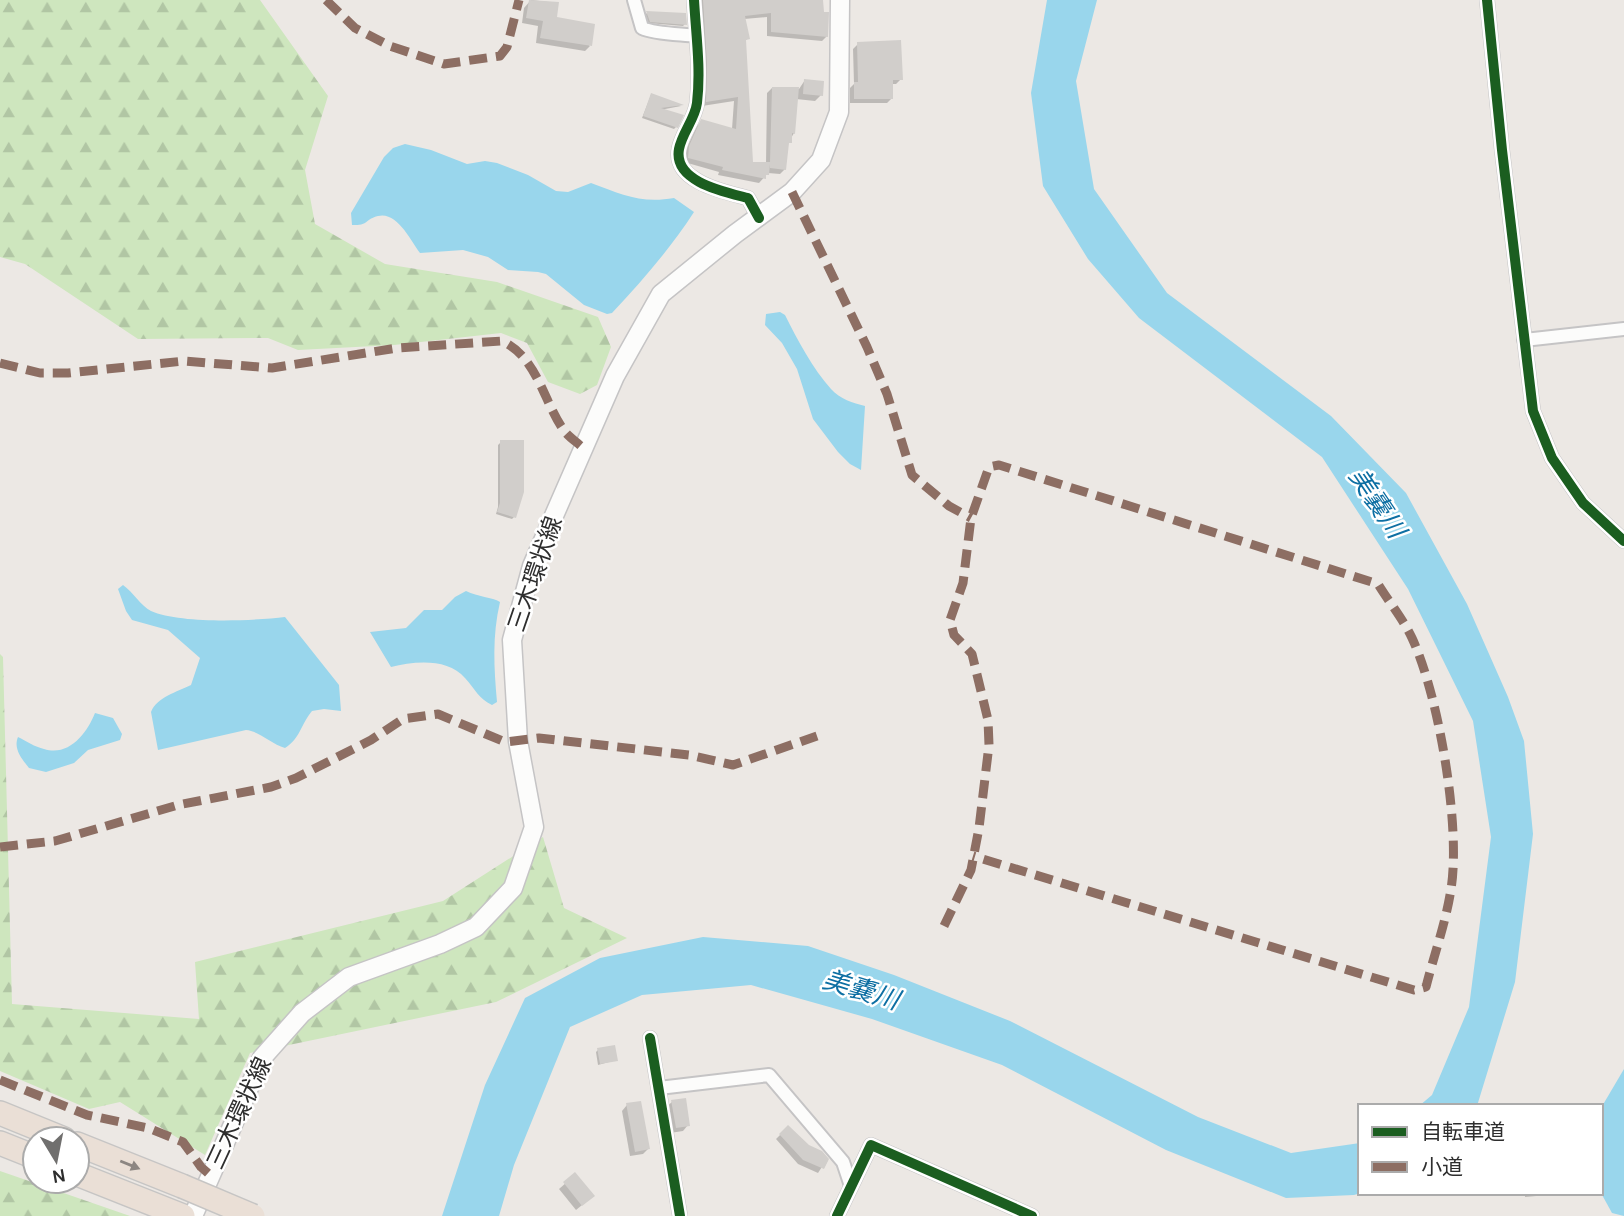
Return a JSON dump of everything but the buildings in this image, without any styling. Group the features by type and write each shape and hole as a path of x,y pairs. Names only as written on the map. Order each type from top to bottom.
{"highway":[{"path":"0,1114 28,1125"},
{"path":"0,1143 21,1151"},
{"path":"91,1150 253,1216"},
{"path":"91,1179 183,1215"}],"main road":[{"name":"三木環状線","path":"183,1215 262,1058 302,1013 349,977 440,944 476,927 513,888 534,827 518,741 512,640 532,566 615,376 661,294 792,192 821,160 839,112 840,0"}],"street":[{"path":"634,0 642,28 651,32 696,36"},
{"path":"694,0 699,74 696,107 678,151 683,167 697,182 747,198 759,218"},
{"path":"1487,0 1533,411 1552,458 1583,503 1624,541"},
{"path":"1524,340 1624,329"},
{"path":"650,1038 680,1216"},
{"path":"659,1088 769,1074 843,1162 851,1186"},
{"path":"837,1216 871,1144 1032,1216"}],"green space":[{"path":"0,0 260,0 328,96 305,170 315,224 385,264 497,282 598,317 611,347 597,385 580,394 548,382 527,343 501,333 394,345 298,350 268,338 138,339 25,264 0,257"},
{"path":"0,654 3,657 12,1004 199,1019 195,962 443,901 543,837 564,908 627,938 496,1002 250,1053 205,1155 120,1102 89,1109 0,1071"},
{"path":"0,1171 21,1178 21,1195 69,1195 130,1216 0,1216"}],"water":[{"name":"美嚢川","path":"1047,0 1097,0 1076,81 1094,189 1167,293 1331,416 1406,493 1467,604 1508,697 1524,741 1533,834 1515,982 1478,1104 1421,1104 1432,1095 1469,1007 1491,837 1473,721 1408,589 1322,457 1139,318 1088,259 1043,186 1031,93"},
{"path":"405,144 431,150 467,164 485,161 497,163 528,175 556,191 568,192 591,183 641,199 674,198 694,212 645,277 612,313 607,314 584,305 546,274 508,270 488,257 463,250 420,253 403,228 391,218 378,216 352,225 351,213 384,157 393,148"},
{"path":"780,312 785,315 800,344 831,389 851,402 865,406 861,470 838,452 813,419 797,369 782,343 765,325 766,314"},
{"path":"123,585 147,609 164,615 217,620 285,617 339,685 341,711 312,711 294,740 285,748 246,730 158,750 151,712 158,702 191,685 200,658 168,630 132,620 118,589"},
{"path":"466,591 500,602 495,640 497,702 492,705 480,697 465,678 450,667 410,663 391,667 370,632 406,628 424,610 442,610 455,597"},
{"path":"95,713 113,718 122,734 120,740 88,750 74,763 46,772 29,768 17,750 18,737 41,748 61,750 76,742"},
{"name":"美嚢川","path":"703,937 808,946 894,975 1010,1021 1198,1117 1291,1153 1358,1143 1358,1194 1286,1198 1166,1150 1002,1065 872,1019 751,985 642,995 570,1027 514,1165 499,1216 442,1216 485,1085 525,998 600,958"},
{"path":"1624,1069 1624,1216 1612,1213 1602,1195 1603,1105"}],"marked path":[{"path":"326,0 355,28 390,46 444,64 500,56 507,47 519,0"},
{"path":"792,192 887,394 912,475 949,506 971,518"},
{"path":"0,363 40,373 68,373 184,361 272,368 397,348 502,341 523,357 563,429 583,448"},
{"path":"944,926 971,870 979,828 989,745 988,720 972,654 954,635 950,620 963,583 971,518 989,467 999,465 1378,584 1412,638 1422,663 1439,727 1453,832 1451,889 1426,987 1414,990 973,856"},
{"path":"0,847 55,841 178,805 271,787 296,778 371,740 403,719 438,714 505,742 539,738 689,755 733,765 817,736"},
{"path":"0,1080 87,1115 148,1128 183,1142 210,1175"}],"cycle path":[{"path":"694,0 698,64 697,103 679,149 679,160 684,170 703,184 748,198 759,218"},
{"path":"1487,0 1533,411 1552,458 1583,503 1624,541"},
{"path":"650,1038 680,1216"},
{"path":"837,1216 871,1145 1032,1216"}]}
